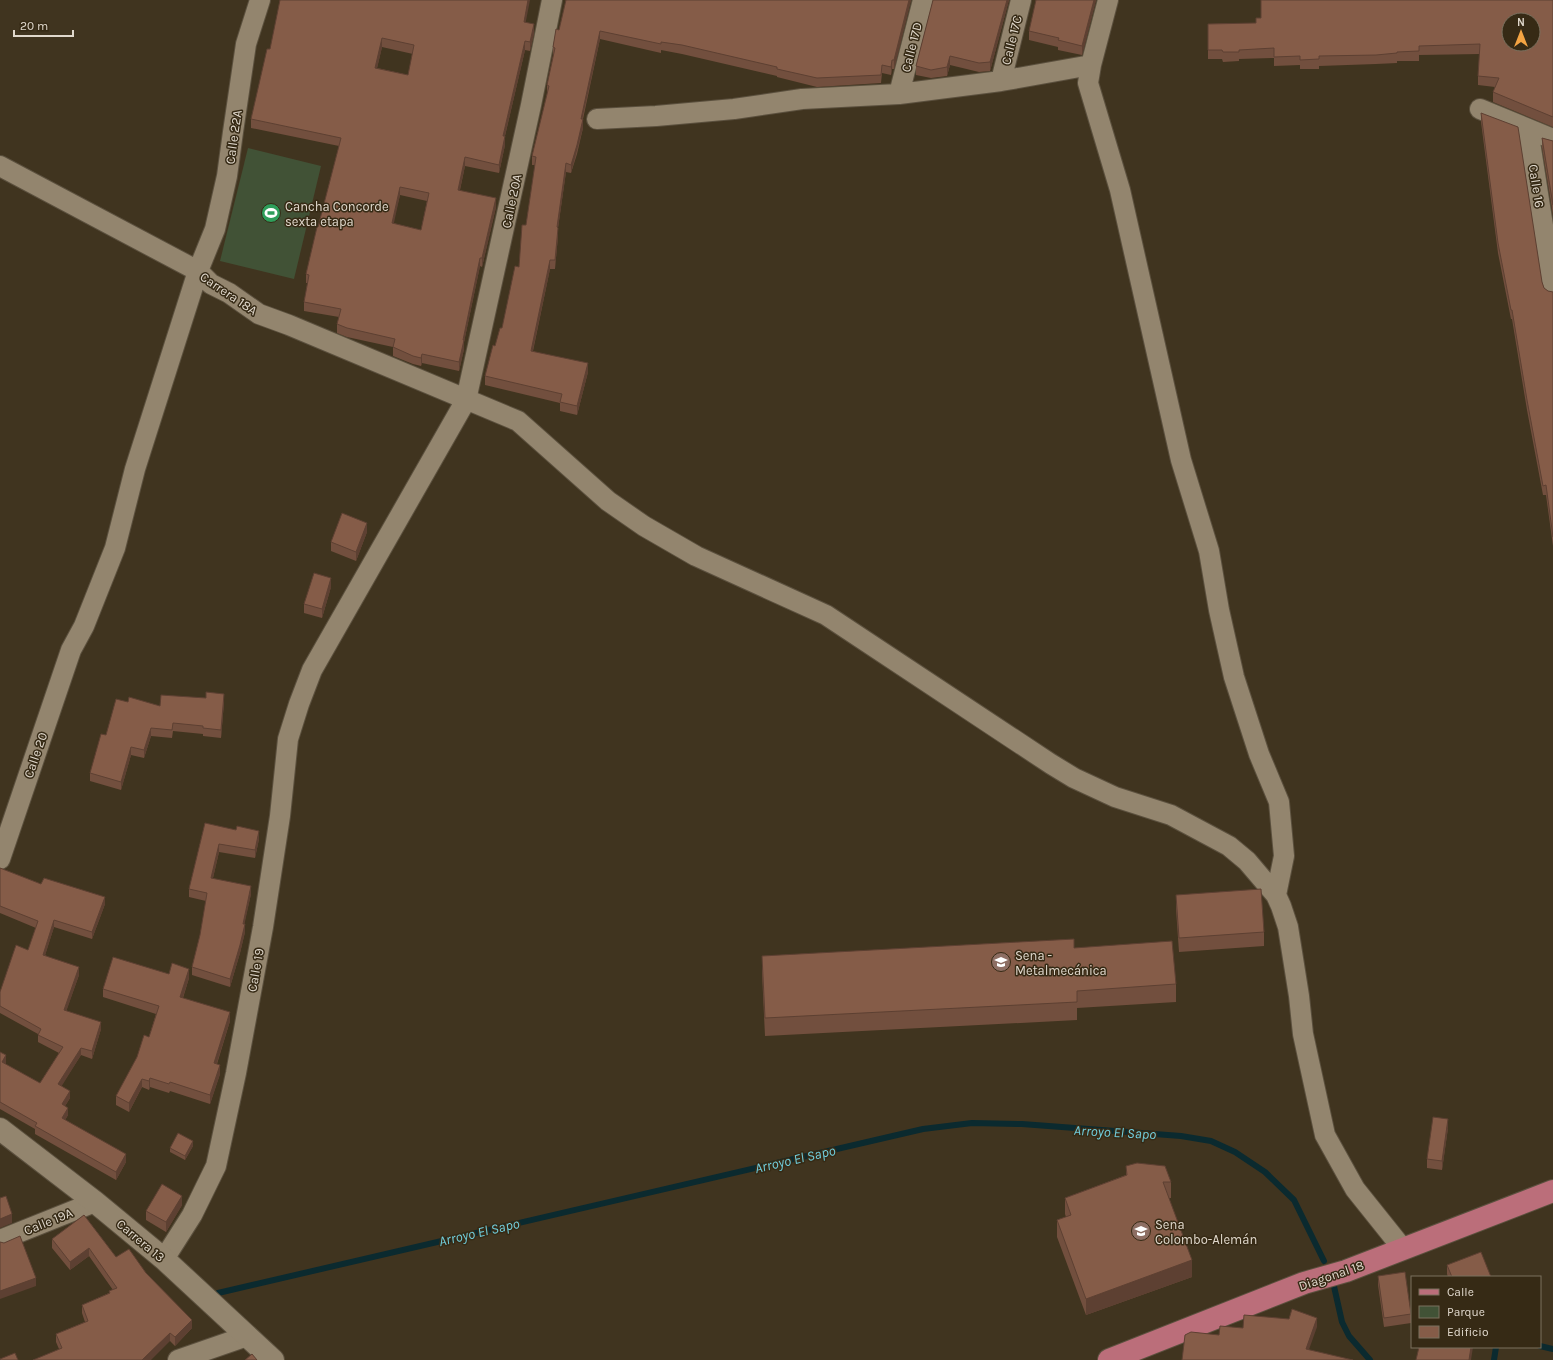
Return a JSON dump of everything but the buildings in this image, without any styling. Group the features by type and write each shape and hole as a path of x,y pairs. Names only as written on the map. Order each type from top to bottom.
{"main road":[{"name":"Diagonal 18","path":"1109,1360 1313,1280 1346,1271 1553,1191"}],"street":[{"name":"Calle 22A","path":"71,650 84,626 115,548 135,469 198,272 214,229 227,176 246,44 260,0"},
{"name":"Calle 20A","path":"312,670 466,400 528,120 552,0"},
{"name":"Calle 17D","path":"899,94 923,0"},
{"name":"Calle 17C","path":"1001,80 1021,0"},
{"path":"1108,0 1091,65 1088,84 1120,190 1181,460 1209,551 1219,610 1234,677 1259,754 1279,802 1284,856 1276,895"},
{"path":"597,119 656,116 734,109 802,99 899,94 1001,80 1091,65"},
{"path":"1480,109 1553,139"},
{"name":"Calle 16","path":"1528,129 1549,239 1553,290"},
{"name":"Carrera 18A","path":"0,166 198,272 211,284 229,293 259,314 289,325 518,421 608,500 644,526 696,556 826,615 1074,778 1115,797 1171,815 1229,846 1247,861 1276,895 1282,906 1288,927 1299,996 1303,1034 1325,1135 1355,1189 1403,1249"},
{"name":"Calle 20","path":"0,859 71,650"},
{"name":"Calle 19","path":"164,1259 192,1215 216,1166 236,1073 263,927 280,816 288,739 312,670"},
{"name":"Carrera 13","path":"0,1129 95,1202 164,1259 273,1360"},
{"name":"Calle 19A","path":"0,1240 95,1202"},
{"path":"178,1360 247,1336"}],"green space":[{"name":"Cancha Concorde sexta etapa","path":"248,148 321,166 294,279 220,261"}],"waterway":[{"name":"Arroyo El Sapo","path":"218,1293 923,1129 972,1123 1022,1124 1181,1136 1211,1141 1235,1152 1265,1172 1294,1200 1324,1261"},
{"name":"Arroyo El Sapo","path":"1333,1282 1342,1322 1349,1336 1370,1360"},
{"name":"Arroyo El Sapo","path":"1541,1346 1553,1349"},
{"name":"Arroyo El Sapo","path":"1494,1360 1496,1348"}],"place":[{"name":"Cancha Concorde sexta etapa","path":"271,213"},
{"name":"Sena - Metalmecánica","path":"1001,962"},
{"name":"Sena Colombo-Alemán","path":"1141,1231"}]}
